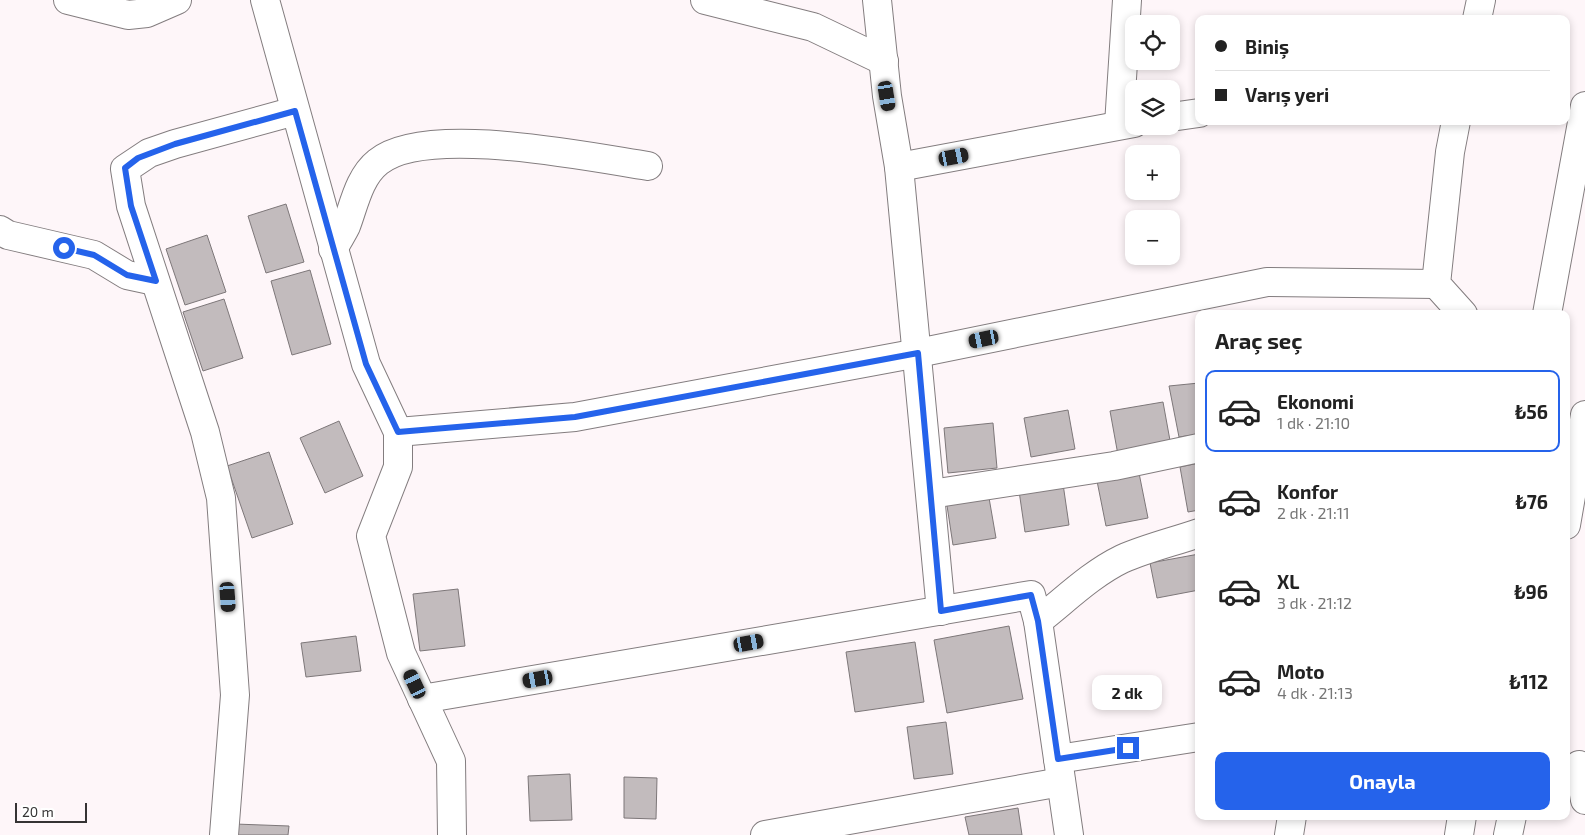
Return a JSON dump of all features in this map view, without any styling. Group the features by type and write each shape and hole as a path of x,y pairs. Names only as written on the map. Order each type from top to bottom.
{"street":[{"path":"68,0 128,15 147,13 177,0"},
{"path":"265,0 366,364 398,432 398,467 371,536 401,653 451,761 452,835"},
{"path":"705,0 813,27 884,61"},
{"path":"877,0 899,167 941,611"},
{"path":"1126,80 1127,0"},
{"path":"1478,15 1481,0"},
{"path":"1548,310 1585,106"},
{"path":"224,835 235,695 221,498 205,432 131,206 125,168 138,158 175,144 295,111"},
{"path":"1180,116 1195,114"},
{"path":"899,167 1125,124"},
{"path":"1436,284 1450,152 1455,125"},
{"path":"333,249 345,228 366,175 377,162 390,154 417,146 437,144 508,144 648,166"},
{"path":"0,230 16,237 94,255 127,275 156,281"},
{"path":"398,432 575,417 918,353 1268,282 1436,284 1459,310"},
{"path":"1570,502 1585,415"},
{"path":"931,494 1114,466 1195,449"},
{"path":"1038,621 1082,586 1120,560 1144,550 1195,534"},
{"path":"422,699 1031,595 1038,621 1069,835"},
{"path":"766,835 1195,738"},
{"path":"1577,765 1585,800"},
{"path":"1289,835 1291,820"},
{"path":"1458,835 1461,820"},
{"path":"1508,835 1511,820"}],"building":[{"path":"286,204 304,262 266,273 248,216"},
{"path":"207,235 226,292 185,305 166,249"},
{"path":"310,270 331,344 292,355 271,281"},
{"path":"224,299 243,358 203,371 183,312"},
{"path":"1195,383 1195,435 1179,437 1169,386"},
{"path":"1163,402 1171,446 1118,455 1110,411"},
{"path":"1068,410 1075,449 1031,457 1024,418"},
{"path":"339,421 363,476 325,493 300,438"},
{"path":"993,423 997,468 948,473 944,428"},
{"path":"269,452 293,524 252,538 227,466"},
{"path":"1195,464 1195,511 1188,512 1180,467"},
{"path":"1139,473 1148,518 1106,526 1097,481"},
{"path":"1062,477 1069,525 1025,532 1018,484"},
{"path":"988,492 996,538 953,545 946,499"},
{"path":"1195,555 1195,591 1157,598 1150,563"},
{"path":"458,589 465,646 420,651 413,594"},
{"path":"1009,626 1023,699 947,713 934,640"},
{"path":"356,636 361,671 306,677 301,643"},
{"path":"915,642 924,702 855,712 846,652"},
{"path":"946,722 953,774 914,779 907,727"},
{"path":"570,774 572,820 530,821 528,776"},
{"path":"624,777 657,778 656,819 624,818"},
{"path":"1018,808 1022,835 969,835 965,817"},
{"path":"235,824 289,826 288,835 235,835"}],"route":[{"path":"64,248 94,255 127,275 156,281 131,206 125,168 138,158 175,144 295,111 366,364 398,432 575,417 918,353 941,611 1031,595 1038,621 1058,759 1128,748"}]}
